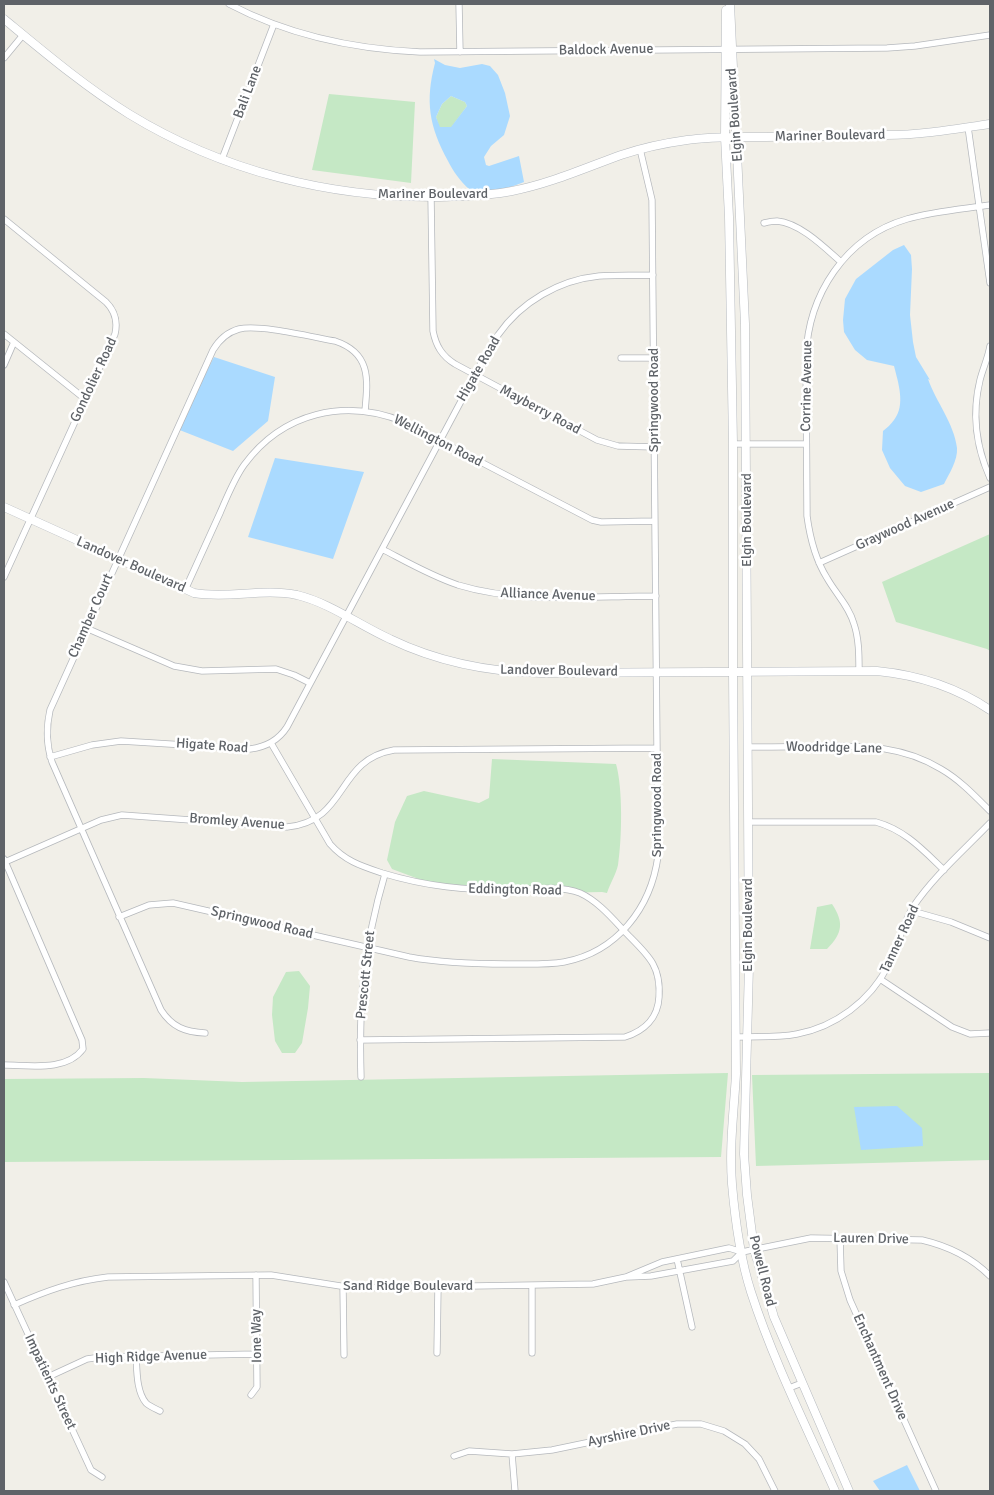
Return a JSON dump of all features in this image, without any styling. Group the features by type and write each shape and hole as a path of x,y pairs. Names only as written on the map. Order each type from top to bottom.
{"main road":[{"name":"Elgin Boulevard","path":"726,4 728,49 737,137 745,324 748,747 747,1036"},
{"name":"Elgin Boulevard","path":"730,4 725,137 729,217 733,444 736,1036"},
{"name":"Mariner Boulevard","path":"4,19 78,80 126,112 180,141 222,159 273,176 332,189 386,196 471,196 514,191 543,183 640,149 689,140 725,137 918,134 990,124"},
{"name":"Landover Boulevard","path":"4,507 185,590 204,595 281,593 311,600 409,648 476,667 519,672 859,670 896,673 932,681 967,696 990,710"},
{"name":"Powell Road","path":"736,1036 732,1182 742,1252 750,1290 789,1388 835,1491"},
{"name":"Powell Road","path":"747,1036 745,1158 747,1195 754,1249 774,1317 849,1491"}],"street":[{"name":"Baldock Avenue","path":"229,4 274,24 321,39 369,48 420,52 887,48 990,36"},
{"path":"459,4 460,52"},
{"name":"Bali Lane","path":"222,159 274,24"},
{"path":"4,58 23,35"},
{"path":"968,127 990,281"},
{"name":"Springwood Road","path":"119,917 149,905 160,903 179,904 367,948 409,957 457,964 551,964 572,960 606,945 624,931 633,920 645,902 656,870 658,856 652,200 640,149"},
{"name":"Mayberry Road","path":"431,197 434,336 438,348 448,360 597,440 618,446 655,447"},
{"name":"Corrine Avenue","path":"859,670 858,642 854,623 850,612 819,563 813,546 807,516 806,357 809,328 824,285 841,262 866,239 893,224 920,215 990,205"},
{"name":"Gondolier Road","path":"4,220 106,302 114,312 117,323 115,334 4,577"},
{"path":"764,223 776,221 800,230 841,262"},
{"name":"Higate Road","path":"382,549 491,345 508,322 529,303 568,283 583,279 611,276 653,275"},
{"name":"Chamber Court","path":"205,1033 178,1028 166,1018 161,1010 50,757 46,732 50,710 212,350 218,342 231,332 257,328 335,341 350,348 361,360 367,374 365,411"},
{"path":"4,334 85,399"},
{"path":"4,365 14,342"},
{"path":"990,346 980,380 976,408 978,438 990,478"},
{"path":"621,358 654,358"},
{"name":"Wellington Road","path":"185,590 235,479 243,466 263,443 287,427 313,415 342,410 365,411 390,416 404,422 585,518 601,522 655,521"},
{"path":"733,444 806,444"},
{"name":"Graywood Avenue","path":"819,563 990,487"},
{"path":"271,743 287,727 382,549"},
{"name":"Alliance Avenue","path":"382,549 442,579 497,594 539,597 656,596"},
{"path":"86,628 174,666 202,671 276,669 310,683"},
{"name":"Higate Road","path":"50,757 92,745 122,741 250,749 271,743"},
{"name":"Eddington Road","path":"271,743 330,844 344,858 385,874 451,888 572,891 596,903 624,931 650,958 659,980 656,1012 647,1025 633,1034 617,1038 360,1040"},
{"name":"Woodridge Lane","path":"748,747 867,746 898,750 929,762 943,770 966,788 990,811"},
{"name":"Bromley Avenue","path":"4,861 100,820 122,816 287,826 305,824 329,808 359,765 374,755 394,750 657,748"},
{"path":"748,822 876,822 905,834 944,870"},
{"name":"Tanner Road","path":"736,1036 797,1034 824,1026 860,1003 888,967 902,929 920,897 990,823"},
{"path":"4,861 82,1040 83,1048 78,1056 52,1065 4,1065"},
{"name":"Prescott Street","path":"361,1077 361,1003 367,948 385,874"},
{"path":"912,911 951,922 990,938"},
{"path":"880,979 952,1027 970,1034 990,1034"},
{"name":"Lauren Drive","path":"742,1252 811,1238 908,1238 936,1243 961,1254 975,1262 990,1276"},
{"name":"Enchantment Drive","path":"840,1238 842,1271 850,1300 936,1491"},
{"name":"Sand Ridge Boulevard","path":"14,1305 57,1287 87,1279 108,1277 271,1275 343,1286 438,1287 592,1284 626,1277 653,1265 678,1259 730,1248 742,1252 733,1261 638,1278 626,1277"},
{"path":"678,1259 692,1327"},
{"name":"Ione Way","path":"251,1395 258,1387 256,1276"},
{"name":"Impatients Street","path":"4,1282 91,1470 102,1477"},
{"path":"343,1286 344,1355"},
{"path":"532,1286 532,1353"},
{"path":"437,1353 438,1287"},
{"name":"High Ridge Avenue","path":"48,1377 88,1360 106,1356 257,1354"},
{"path":"136,1355 141,1393 146,1403 160,1411"},
{"path":"789,1388 802,1383"},
{"name":"Ayrshire Drive","path":"454,1456 469,1451 512,1454 552,1450 678,1424 701,1424 724,1431 745,1444 759,1459 775,1491"},
{"path":"512,1454 515,1491"}],"green space":[{"path":"329,94 415,102 411,183 312,170"},
{"path":"451,96 465,102 467,106 451,128 439,127 436,117 442,104"},
{"path":"990,534 990,651 896,622 882,582"},
{"path":"492,759 616,764 621,800 620,842 618,865 607,893 554,893 472,888 424,881 392,869 387,860 395,822 407,796 424,791 479,803 489,798"},
{"path":"832,904 839,916 839,932 827,949 810,949 817,907"},
{"path":"299,971 310,986 302,1043 295,1053 282,1053 275,1041 272,1015 273,997 286,972"},
{"path":"728,1073 721,1157 4,1162 4,1079 144,1078 242,1082"},
{"path":"990,1073 990,1160 756,1166 752,1075"}],"water":[{"path":"434,59 445,65 460,68 482,64 490,66 498,75 505,93 510,116 504,135 491,146 484,157 486,165 489,166 519,156 524,182 497,190 469,189 457,176 442,148 433,125 430,89 435,63","holes":["451,96 465,102 467,106 451,127 440,127 436,117 442,104"]},
{"path":"904,245 911,255 910,315 916,357 930,380 928,379 949,421 957,448 955,462 944,484 921,492 905,486 890,468 882,450 883,431 894,420 900,407 900,393 894,366 867,360 855,350 844,332 843,320 845,299 856,279 893,250"},
{"path":"214,357 275,377 268,421 233,451 177,429"},
{"path":"275,458 364,472 333,559 248,537"},
{"path":"897,1106 922,1128 923,1146 861,1150 854,1107"},
{"path":"907,1465 920,1491 880,1491 873,1481"}]}
